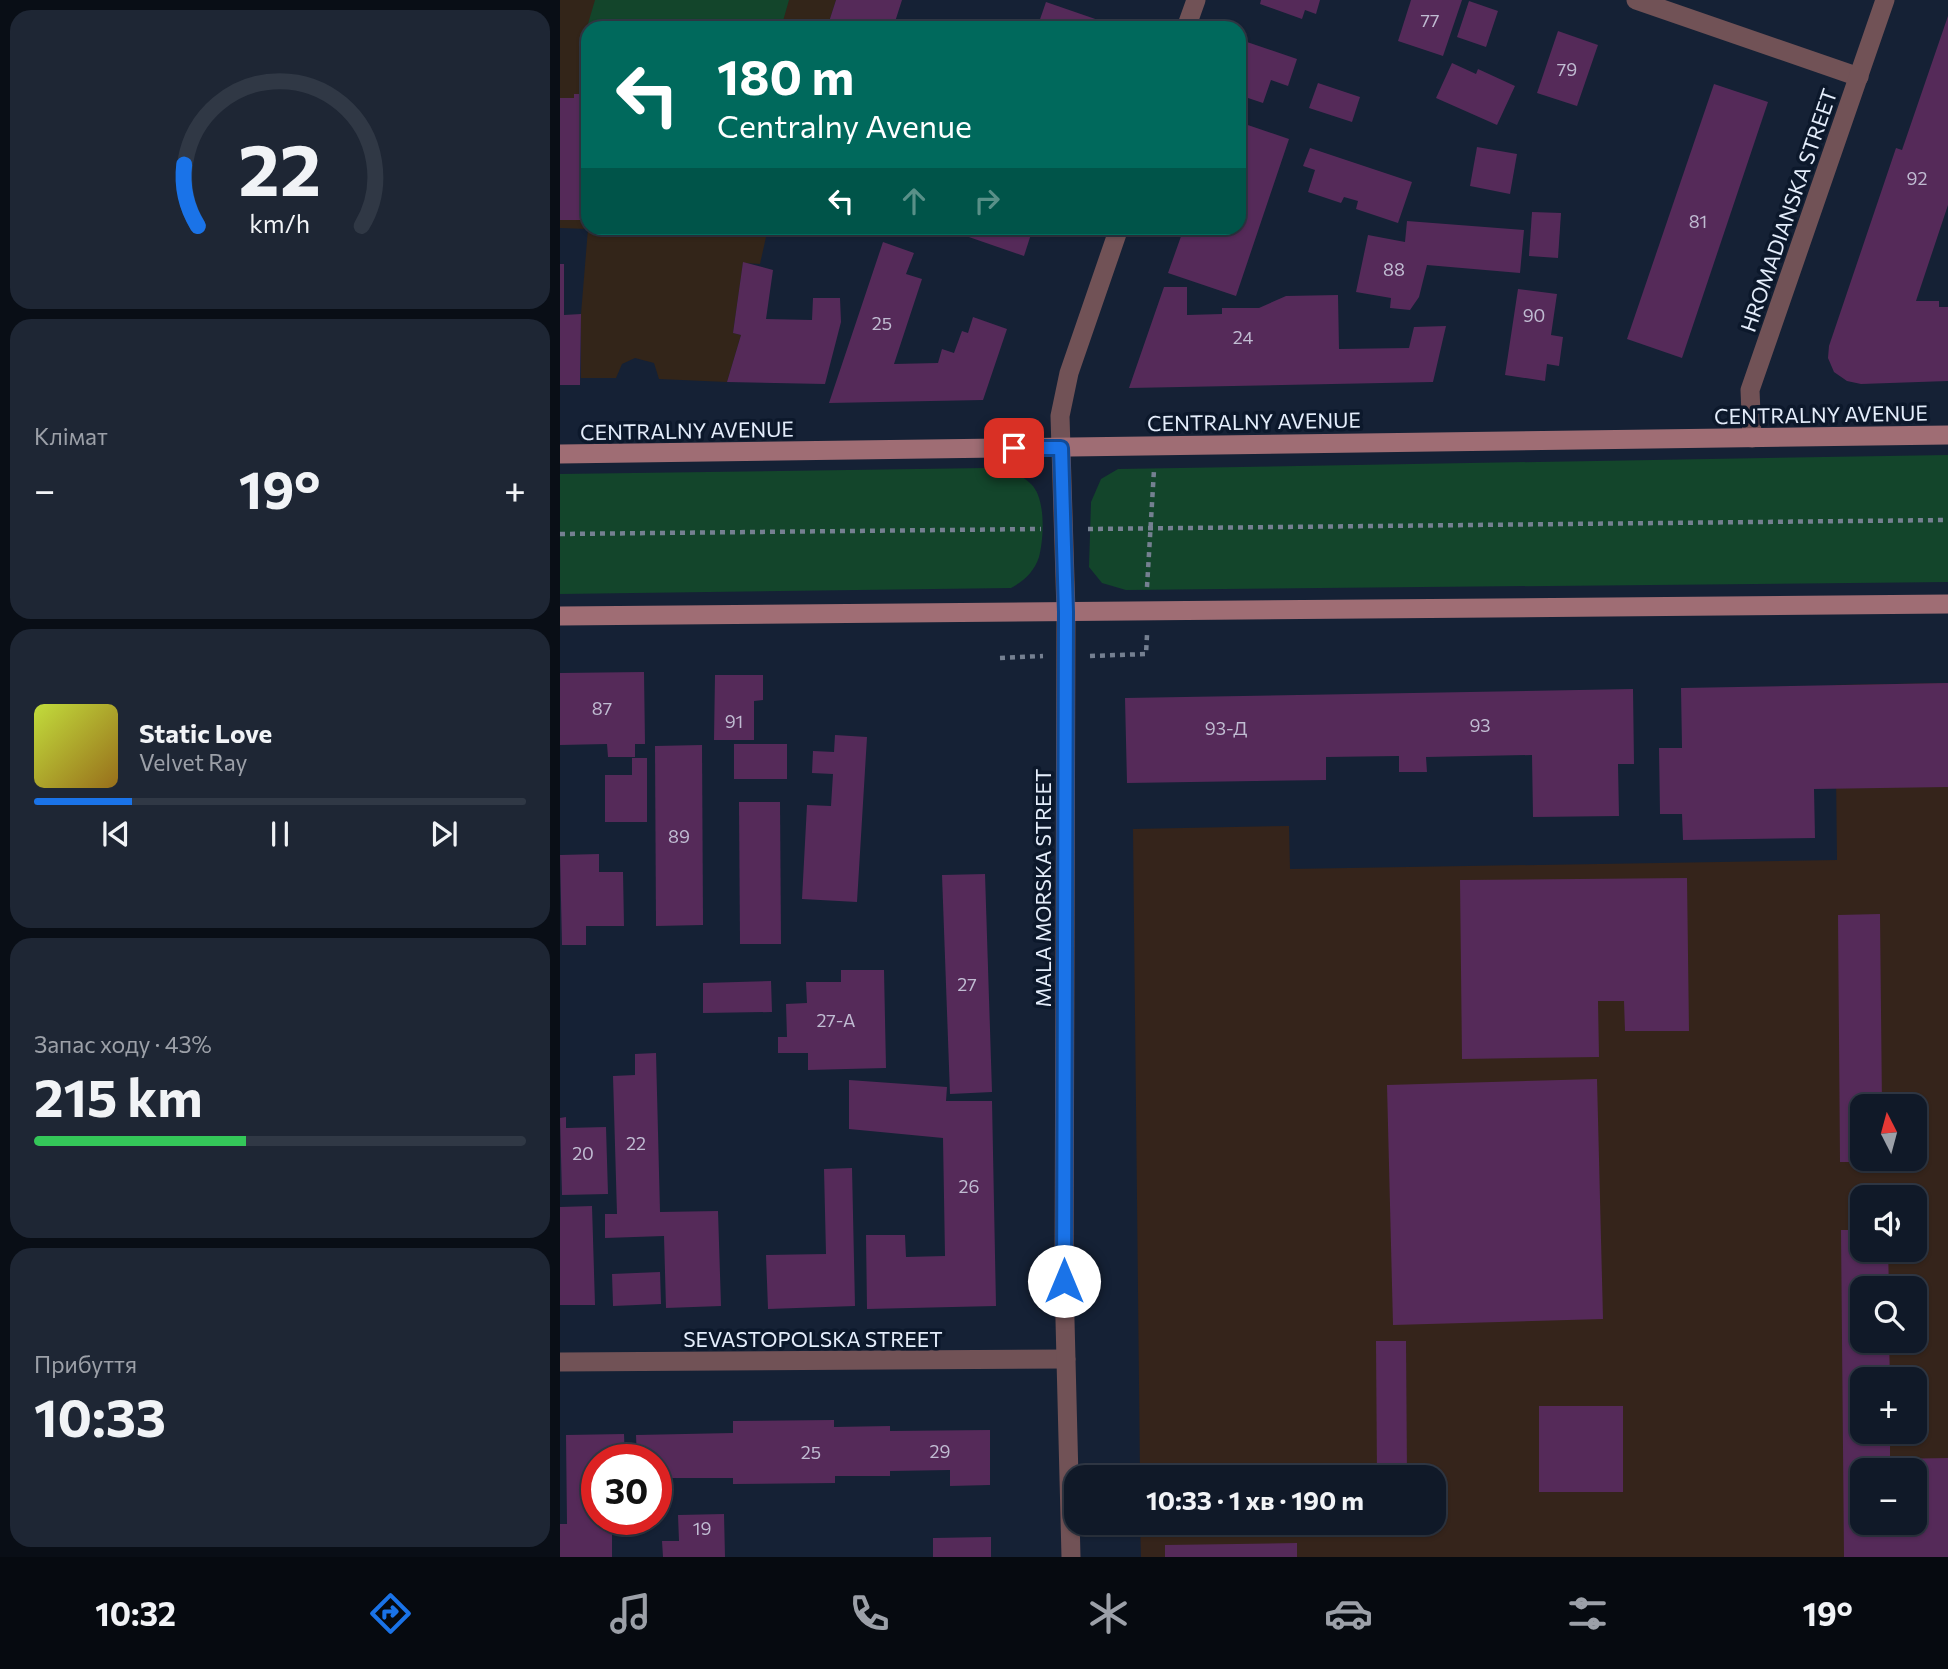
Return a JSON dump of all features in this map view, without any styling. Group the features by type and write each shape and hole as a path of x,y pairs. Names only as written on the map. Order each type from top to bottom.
{"main road":[{"name":"CENTRALNY AVENUE","path":"560,454 1948,435"},
{"path":"560,616 1948,604"}],"street":[{"path":"1188,21 1196,0"},
{"path":"1636,0 1859,77"},
{"name":"HROMADIANSKA STREET","path":"1752,438 1750,390 1885,0"},
{"name":"MALA MORSKA STREET","path":"1071,1557 1066,1359 1066,612 1061,448 1064,392 1117,235"},
{"name":"SEVASTOPOLSKA STREET","path":"560,1362 1066,1359"}],"path":[{"path":"1148,528 1154,466"},
{"path":"560,534 1948,520"}],"shaded area":[{"path":"560,0 836,0 829,21 581,21 581,229 560,228"},
{"path":"588,235 766,235 760,264 743,263 733,333 741,335 727,382 659,379 654,363 635,358 622,364 616,378 581,378 581,314"},
{"path":"1948,683 1948,1557 1141,1557 1140,1535 1446,1535 1446,1465 1140,1465 1133,829 1289,826 1290,869 1837,860 1835,685"}],"green space":[{"path":"595,0 789,0 783,21 589,21"},
{"path":"1948,455 1948,582 1126,590 1102,583 1089,567 1091,502 1101,479 1118,469"},
{"path":"986,468 1021,476 1036,490 1041,508 1043,529 1039,557 1028,576 1011,588 560,594 560,474"}],"building":[{"path":"836,0 902,0 895,21 829,21"},
{"path":"1261,0 1320,0 1316,14 1305,10 1302,19 1260,4"},
{"path":"1411,0 1462,0 1443,56 1398,41"},
{"path":"1469,1 1498,11 1486,47 1457,37"},
{"path":"1046,2 1101,21 1039,21"},
{"path":"1948,16 1948,205 1916,301 1939,301 1939,307 1948,307 1948,381 1861,384 1847,381 1834,372 1828,358 1829,346 1896,148 1902,150"},
{"path":"1558,31 1598,45 1577,106 1537,93"},
{"path":"1247,42 1297,59 1288,86 1271,80 1263,103 1246,97"},
{"path":"1452,63 1476,74 1478,69 1515,86 1497,125 1436,98"},
{"path":"1318,83 1360,97 1352,122 1309,108"},
{"path":"1714,84 1768,102 1682,358 1627,339"},
{"path":"574,94 581,94 581,220 560,220 560,98 574,98"},
{"path":"1246,124 1289,139 1236,296 1168,273 1182,235 1246,235"},
{"path":"1477,147 1517,154 1510,194 1470,186"},
{"path":"1310,148 1412,182 1398,223 1356,209 1358,201 1344,197 1341,203 1308,192 1315,170 1303,166"},
{"path":"1532,212 1561,213 1558,258 1529,256"},
{"path":"1407,221 1524,230 1520,273 1427,265 1419,297 1410,310 1390,308 1391,298 1356,292 1368,235 1405,242"},
{"path":"966,235 1031,235 1024,256"},
{"path":"883,242 914,253 906,274 922,279 894,364 938,363 942,349 954,353 962,331 968,333 973,317 1007,329 983,400 829,403"},
{"path":"743,262 773,270 766,319 812,320 813,298 840,298 841,322 825,384 727,382 741,335 733,333"},
{"path":"560,264 564,264 564,315 581,314 580,385 560,385"},
{"path":"1164,287 1187,287 1187,315 1222,314 1222,308 1259,308 1286,296 1338,295 1339,349 1409,348 1414,327 1446,326 1433,382 1129,388"},
{"path":"1518,289 1557,294 1551,335 1563,337 1559,366 1547,364 1545,381 1505,375"},
{"path":"644,672 645,744 635,744 635,757 608,757 607,744 560,745 560,673"},
{"path":"715,675 763,675 763,700 754,701 754,740 714,740"},
{"path":"1948,683 1948,787 1814,789 1815,838 1683,840 1682,814 1660,814 1659,748 1682,748 1681,688"},
{"path":"1633,689 1634,764 1618,764 1619,816 1533,817 1532,755 1426,757 1427,772 1399,772 1399,756 1326,757 1326,780 1127,783 1125,698"},
{"path":"835,735 867,737 857,902 802,899 807,805 831,806 833,774 812,773 813,751 834,752"},
{"path":"734,744 787,744 787,779 734,779"},
{"path":"702,745 703,925 656,926 655,746"},
{"path":"632,758 647,758 647,822 605,822 605,775 632,775"},
{"path":"739,802 780,802 781,944 740,944"},
{"path":"599,854 599,872 623,872 624,926 586,926 586,945 562,945 560,855"},
{"path":"985,874 992,1092 950,1094 942,875"},
{"path":"1687,878 1689,1031 1625,1031 1624,1001 1598,1001 1599,1057 1462,1059 1460,880"},
{"path":"1880,914 1882,1094 1850,1094 1850,1162 1840,1162 1838,915"},
{"path":"841,970 884,970 886,1068 808,1070 808,1053 778,1053 778,1037 787,1037 786,1004 807,1003 806,982 841,982"},
{"path":"771,981 772,1012 703,1013 703,983"},
{"path":"656,1053 660,1212 718,1211 721,1306 666,1308 664,1236 605,1238 605,1214 617,1214 613,1076 635,1075 635,1054"},
{"path":"1597,1079 1603,1319 1393,1325 1387,1085"},
{"path":"849,1080 947,1087 946,1101 992,1101 996,1306 867,1309 866,1235 905,1235 906,1257 945,1256 943,1138 849,1129"},
{"path":"566,1117 566,1128 606,1127 608,1194 562,1195 560,1118"},
{"path":"852,1168 855,1306 768,1309 766,1255 826,1254 824,1169"},
{"path":"592,1206 595,1305 560,1305 560,1207"},
{"path":"1841,1230 1850,1230 1850,1262 1888,1262 1889,1276 1850,1276 1850,1353 1889,1353 1890,1367 1850,1367 1850,1444 1890,1444 1890,1458 1850,1458 1850,1535 1927,1535 1927,1458 1948,1458 1948,1557 1844,1557"},
{"path":"660,1272 661,1304 613,1306 612,1274"},
{"path":"1376,1341 1406,1341 1407,1465 1377,1465"},
{"path":"1539,1406 1623,1406 1623,1492 1539,1492"},
{"path":"834,1420 834,1427 890,1426 890,1431 990,1430 990,1485 950,1486 950,1470 890,1471 890,1476 835,1476 835,1483 733,1484 733,1478 672,1478 672,1444 636,1444 636,1435 733,1433 733,1421"},
{"path":"624,1434 624,1444 581,1444 581,1535 612,1535 612,1557 560,1557 560,1524 567,1524 566,1435"},
{"path":"724,1514 725,1557 663,1557 662,1541 679,1541 678,1515"},
{"path":"991,1537 991,1557 933,1557 933,1538"},
{"path":"1297,1543 1297,1557 1165,1557 1165,1545"}],"route":[{"path":"1014,448 1061,448 1066,612 1064,1281"}]}
